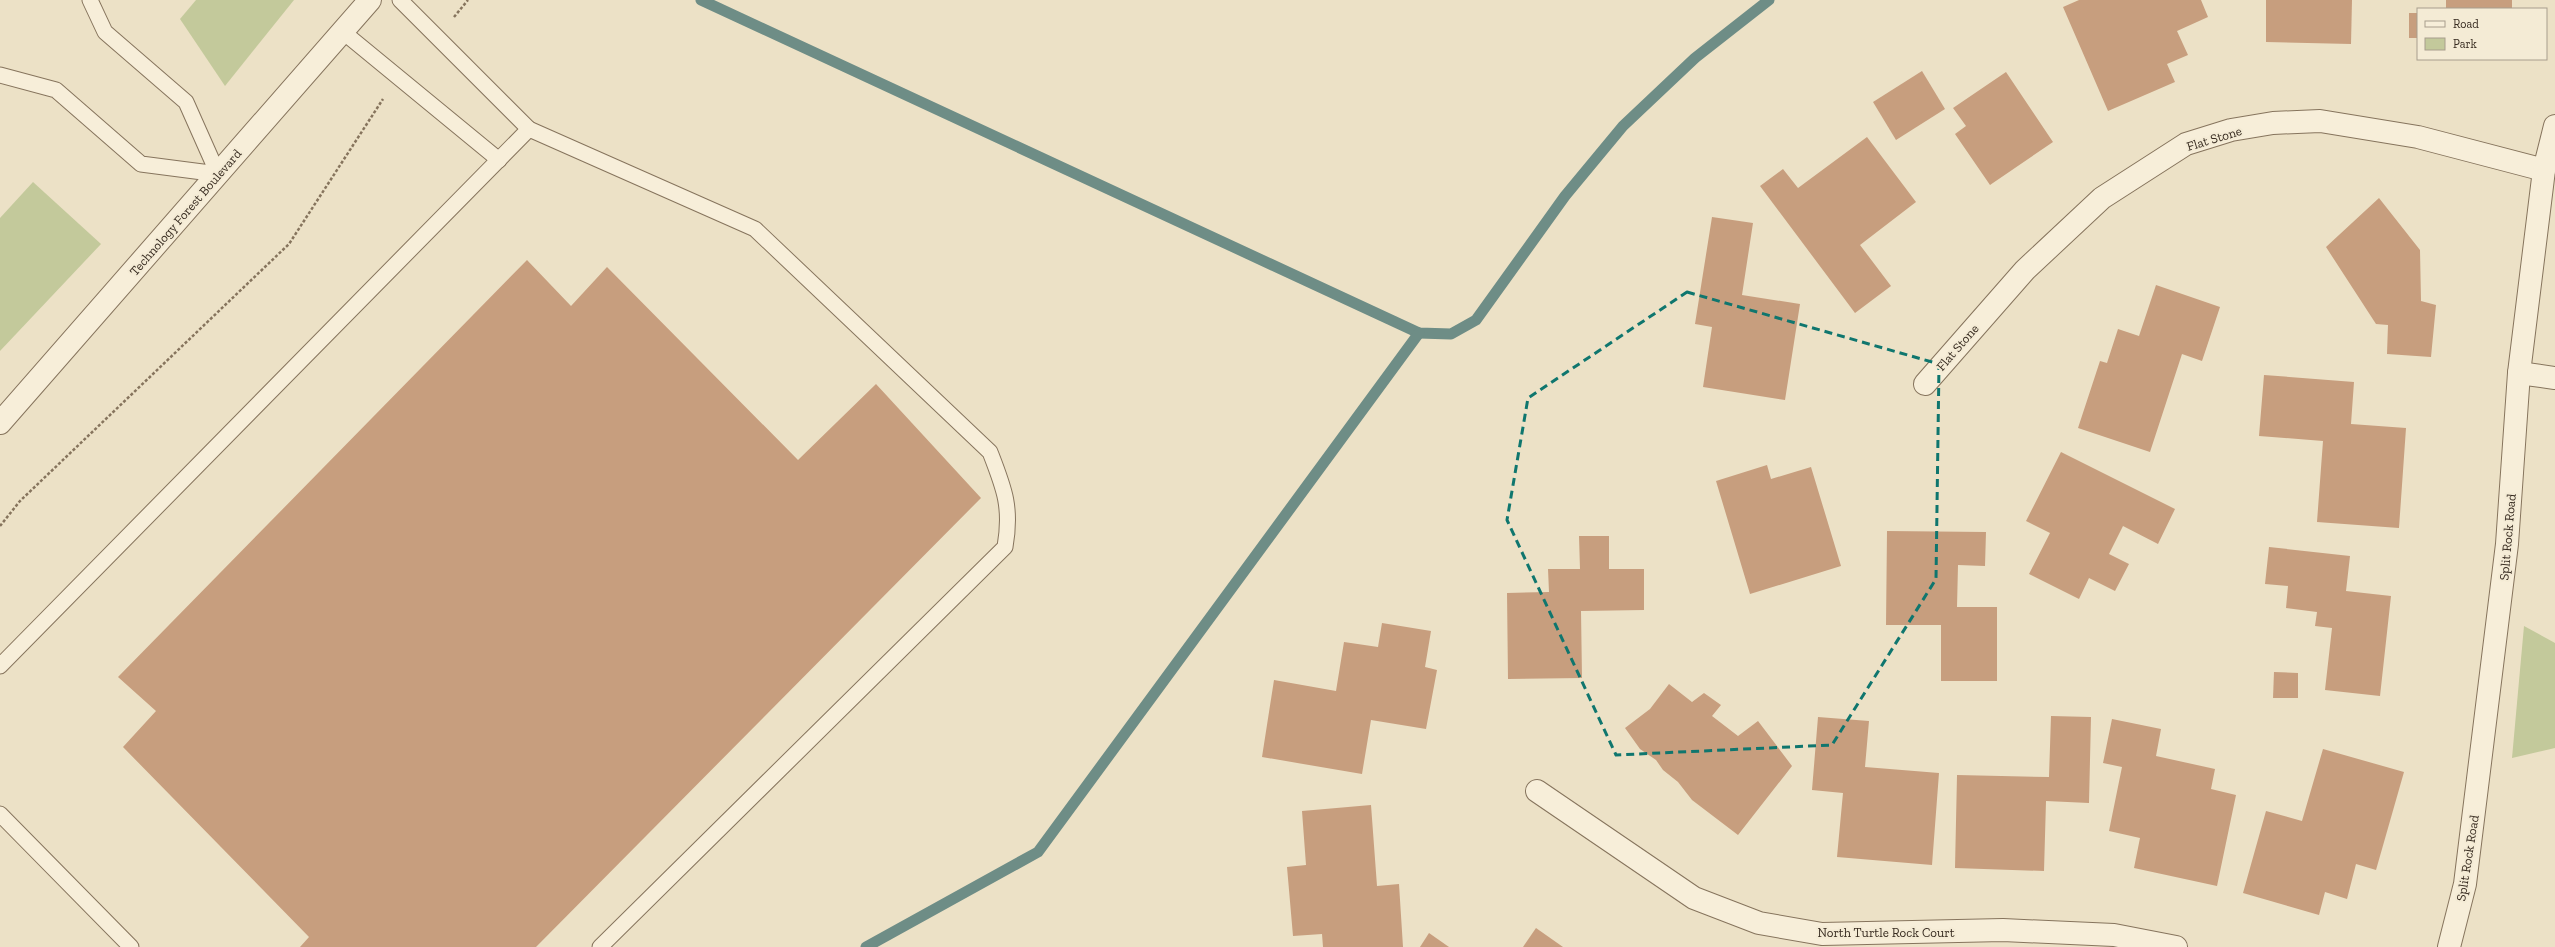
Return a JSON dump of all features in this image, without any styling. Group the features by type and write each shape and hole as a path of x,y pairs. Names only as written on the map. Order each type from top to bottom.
{"street":[{"name":"Technology Forest Boulevard","path":"0,423 370,0"},
{"name":"Flat Stone","path":"1924,384 2025,270 2102,198 2186,144 2231,130 2273,123 2320,121 2418,137 2544,170"},
{"name":"Split Rock Road","path":"2449,947 2465,884 2506,552 2520,373 2544,170 2555,126"},
{"path":"2520,373 2555,378"},
{"name":"North Turtle Rock Court","path":"1536,791 1694,898 1759,923 1822,934 2004,930 2114,935 2176,947"}],"lane":[{"path":"90,0 105,32 186,102 218,174"},
{"path":"400,0 529,129 755,229 990,452 1004,486 1009,522 1005,547 600,947"},
{"path":"342,32 499,160"},
{"path":"0,76 56,90 140,164 218,174"},
{"path":"0,666 529,129"},
{"path":"0,814 131,947"}],"path":[{"path":"437,37 468,0"},
{"path":"0,526 26,495 289,244 384,97 400,79"}],"highlighted area":[{"path":"1687,292 1939,364 1936,579 1832,745 1616,755 1507,520 1528,398"}],"green space":[{"path":"196,0 294,0 225,86 180,19"},
{"path":"33,182 101,244 0,351 0,218"},
{"path":"2524,626 2555,643 2555,748 2512,758"}],"building":[{"path":"2079,0 2201,0 2208,17 2177,31 2188,55 2167,64 2175,82 2108,111 2063,7"},
{"path":"2266,0 2352,0 2351,44 2266,42"},
{"path":"2446,0 2512,0 2512,8 2446,8"},
{"path":"2409,13 2417,13 2417,38 2409,38"},
{"path":"1922,71 1945,109 1896,140 1873,102"},
{"path":"2006,72 2053,142 1990,185 1955,134 1966,126 1953,108"},
{"path":"1867,137 1916,202 1860,245 1891,286 1855,313 1760,186 1783,169 1798,188"},
{"path":"2379,198 2420,250 2421,301 2436,305 2431,357 2387,354 2388,325 2376,324 2326,247"},
{"path":"1712,217 1753,223 1742,295 1800,304 1785,400 1703,387 1712,327 1695,324"},
{"path":"527,260 571,306 607,267 798,460 876,384 981,498 536,947 300,947 309,937 123,747 156,711 118,677"},
{"path":"2156,285 2220,307 2202,361 2182,354 2150,452 2078,428 2100,361 2107,363 2118,329 2139,336"},
{"path":"2264,375 2354,382 2351,424 2406,428 2399,528 2317,522 2323,441 2259,436"},
{"path":"2061,452 2175,509 2158,544 2123,526 2109,554 2129,564 2115,591 2089,578 2079,599 2029,574 2050,533 2026,521"},
{"path":"1767,465 1771,479 1811,467 1841,566 1750,594 1716,481"},
{"path":"1887,531 1986,532 1985,566 1958,565 1957,607 1997,607 1997,681 1941,681 1941,625 1886,625"},
{"path":"1579,536 1609,536 1609,569 1644,569 1644,610 1581,611 1582,678 1508,679 1507,593 1549,592 1548,569 1580,569"},
{"path":"2269,547 2350,556 2346,591 2391,596 2380,696 2325,690 2332,628 2315,626 2317,612 2286,608 2288,586 2265,584"},
{"path":"1382,623 1431,631 1425,667 1437,670 1426,729 1371,720 1362,774 1262,757 1274,680 1336,691 1344,642 1378,647"},
{"path":"2274,672 2298,673 2298,698 2273,698"},
{"path":"1669,684 1692,702 1704,693 1721,705 1712,716 1738,736 1758,721 1792,766 1738,835 1692,800 1678,782 1663,770 1656,760 1640,749 1625,728 1650,709"},
{"path":"2051,716 2091,717 2089,803 2046,801 2044,871 1955,868 1957,775 2049,777"},
{"path":"1818,717 1869,721 1865,767 1939,773 1932,865 1837,857 1843,793 1812,790"},
{"path":"2112,719 2161,729 2156,756 2215,769 2211,789 2236,795 2217,886 2134,868 2140,838 2109,831 2122,767 2103,763"},
{"path":"2323,749 2404,772 2376,870 2356,864 2347,899 2325,892 2319,915 2243,893 2266,811 2302,821"},
{"path":"1371,805 1377,886 1399,884 1403,947 1323,947 1322,934 1293,936 1287,867 1306,865 1302,811"},
{"path":"1536,928 1563,947 1523,947"},
{"path":"1429,933 1449,947 1420,947"}],"waterway":[{"path":"701,0 1419,333 1451,334 1476,320 1565,196 1623,126 1695,58 1769,0"},
{"path":"866,947 1038,852 1419,333"}]}
